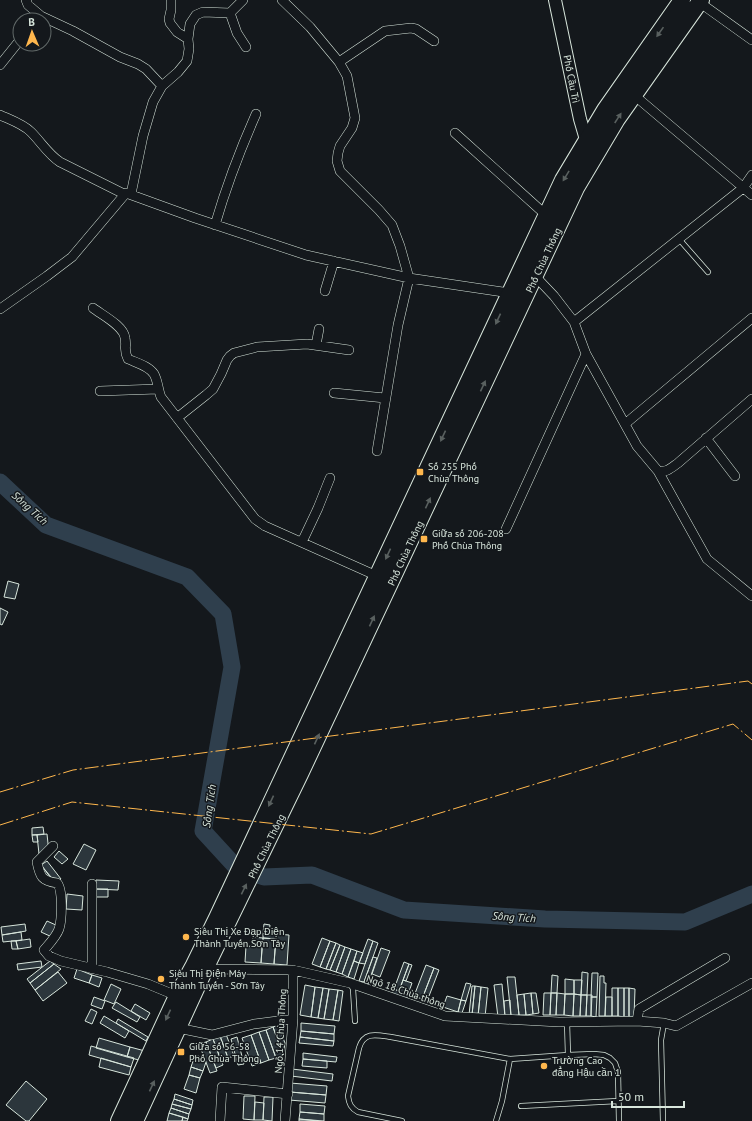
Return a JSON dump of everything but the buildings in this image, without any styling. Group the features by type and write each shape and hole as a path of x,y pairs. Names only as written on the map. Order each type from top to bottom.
{"highway":[{"name":"Phố Chùa Thông","path":"135,1121 178,1028 200,967 294,770 535,276 576,188 605,110 682,0"},
{"name":"Phố Chùa Thông","path":"294,770 377,576 563,180 617,119 700,1"},
{"name":"Phố Chùa Thông","path":"119,1121 177,996 200,967"}],"street":[{"path":"26,0 33,12"},
{"path":"171,0 170,23 177,32 188,39"},
{"path":"0,309 72,257 128,194 153,102 162,86 178,72 187,61 190,24 196,15 203,12 230,13 242,0"},
{"path":"282,0 310,27 339,62 346,76 355,118 352,128 340,146 338,153 337,161 340,171 392,225 400,246 409,278 398,325 377,450"},
{"name":"Phố Cầu Trì","path":"555,0 580,119 592,147"},
{"path":"700,1 752,40"},
{"path":"230,13 237,33 246,47"},
{"path":"52,23 73,31 120,57 138,64 146,69 162,86"},
{"path":"339,62 385,31 389,30 416,29 434,41"},
{"path":"0,65 12,50"},
{"path":"634,95 752,195"},
{"path":"215,225 231,175 256,114"},
{"path":"0,115 14,121 31,132 53,157 60,162 128,194 215,225 306,255 334,262 409,278 510,293"},
{"path":"455,132 547,216"},
{"path":"574,322 743,188 752,175"},
{"path":"325,291 334,262"},
{"path":"535,276 554,296 574,322 586,354 637,446 658,471 707,559 752,596"},
{"path":"93,308 122,330 126,339 125,352 128,360 139,363 150,370 154,375 161,397 256,519 265,526 377,576"},
{"path":"625,424 752,318"},
{"path":"316,345 319,329"},
{"path":"177,418 213,388 227,360 234,353 257,347 289,344 307,344 349,350"},
{"path":"506,529 586,354"},
{"path":"100,391 158,389"},
{"path":"334,393 385,398"},
{"path":"658,471 666,471 678,463 752,399"},
{"path":"706,438 735,476"},
{"path":"302,542 330,478"},
{"path":"53,846 37,862 39,873 47,881 57,883 60,886 61,894 61,921 58,930 44,950 49,956 61,961 148,984 177,996"},
{"path":"92,884 92,969"},
{"path":"637,1021 639,1009 725,958"},
{"name":"Ngõ 18 Chùa thông","path":"200,967 294,970 350,983 446,1016 567,1022 637,1021 664,1023 676,1026 752,983"},
{"name":"Ngõ 14 Chùa Thông","path":"285,1121 293,1019 294,970"},
{"path":"178,1028 212,1035 254,1024 293,1019"},
{"path":"220,1121 222,1087 288,1094"}],"lane":[{"path":"679,239 708,272"},
{"path":"350,983 353,989 355,1020"},
{"path":"567,1022 568,1055"},
{"path":"663,1121 661,1040 664,1023"},
{"path":"402,1121 358,1112 349,1104 348,1096 360,1043 364,1038 370,1035 391,1037 510,1059 568,1055 604,1055 615,1063 618,1072 619,1121"},
{"path":"498,1119 510,1059"},
{"path":"521,1106 618,1100"}],"waterway":[{"name":"Sông Tích","path":"0,482 46,525 187,577 223,614 232,667 203,831 236,867 264,877 312,875 404,910 545,919 685,922 752,894"}],"power":[{"path":"0,792 73,770 748,681 752,684"},
{"path":"0,825 72,802 371,834 733,724 752,740"}],"place":[{"name":"Số 255 Phố Chùa Thông","path":"420,472"},
{"name":"Giữa số 206-208 Phố Chùa Thông","path":"424,539"},
{"name":"Siêu Thị Xe Đạp Điện Thành Tuyến Sơn Tây","path":"186,937"},
{"name":"Siêu Thị Điện Máy Thành Tuyến - Sơn Tây","path":"161,979"},
{"name":"Giữa số 56-58 Phố Chùa Thông","path":"181,1052"},
{"name":"Trường Cao đẳng Hậu cần 1","path":"544,1066"}]}
